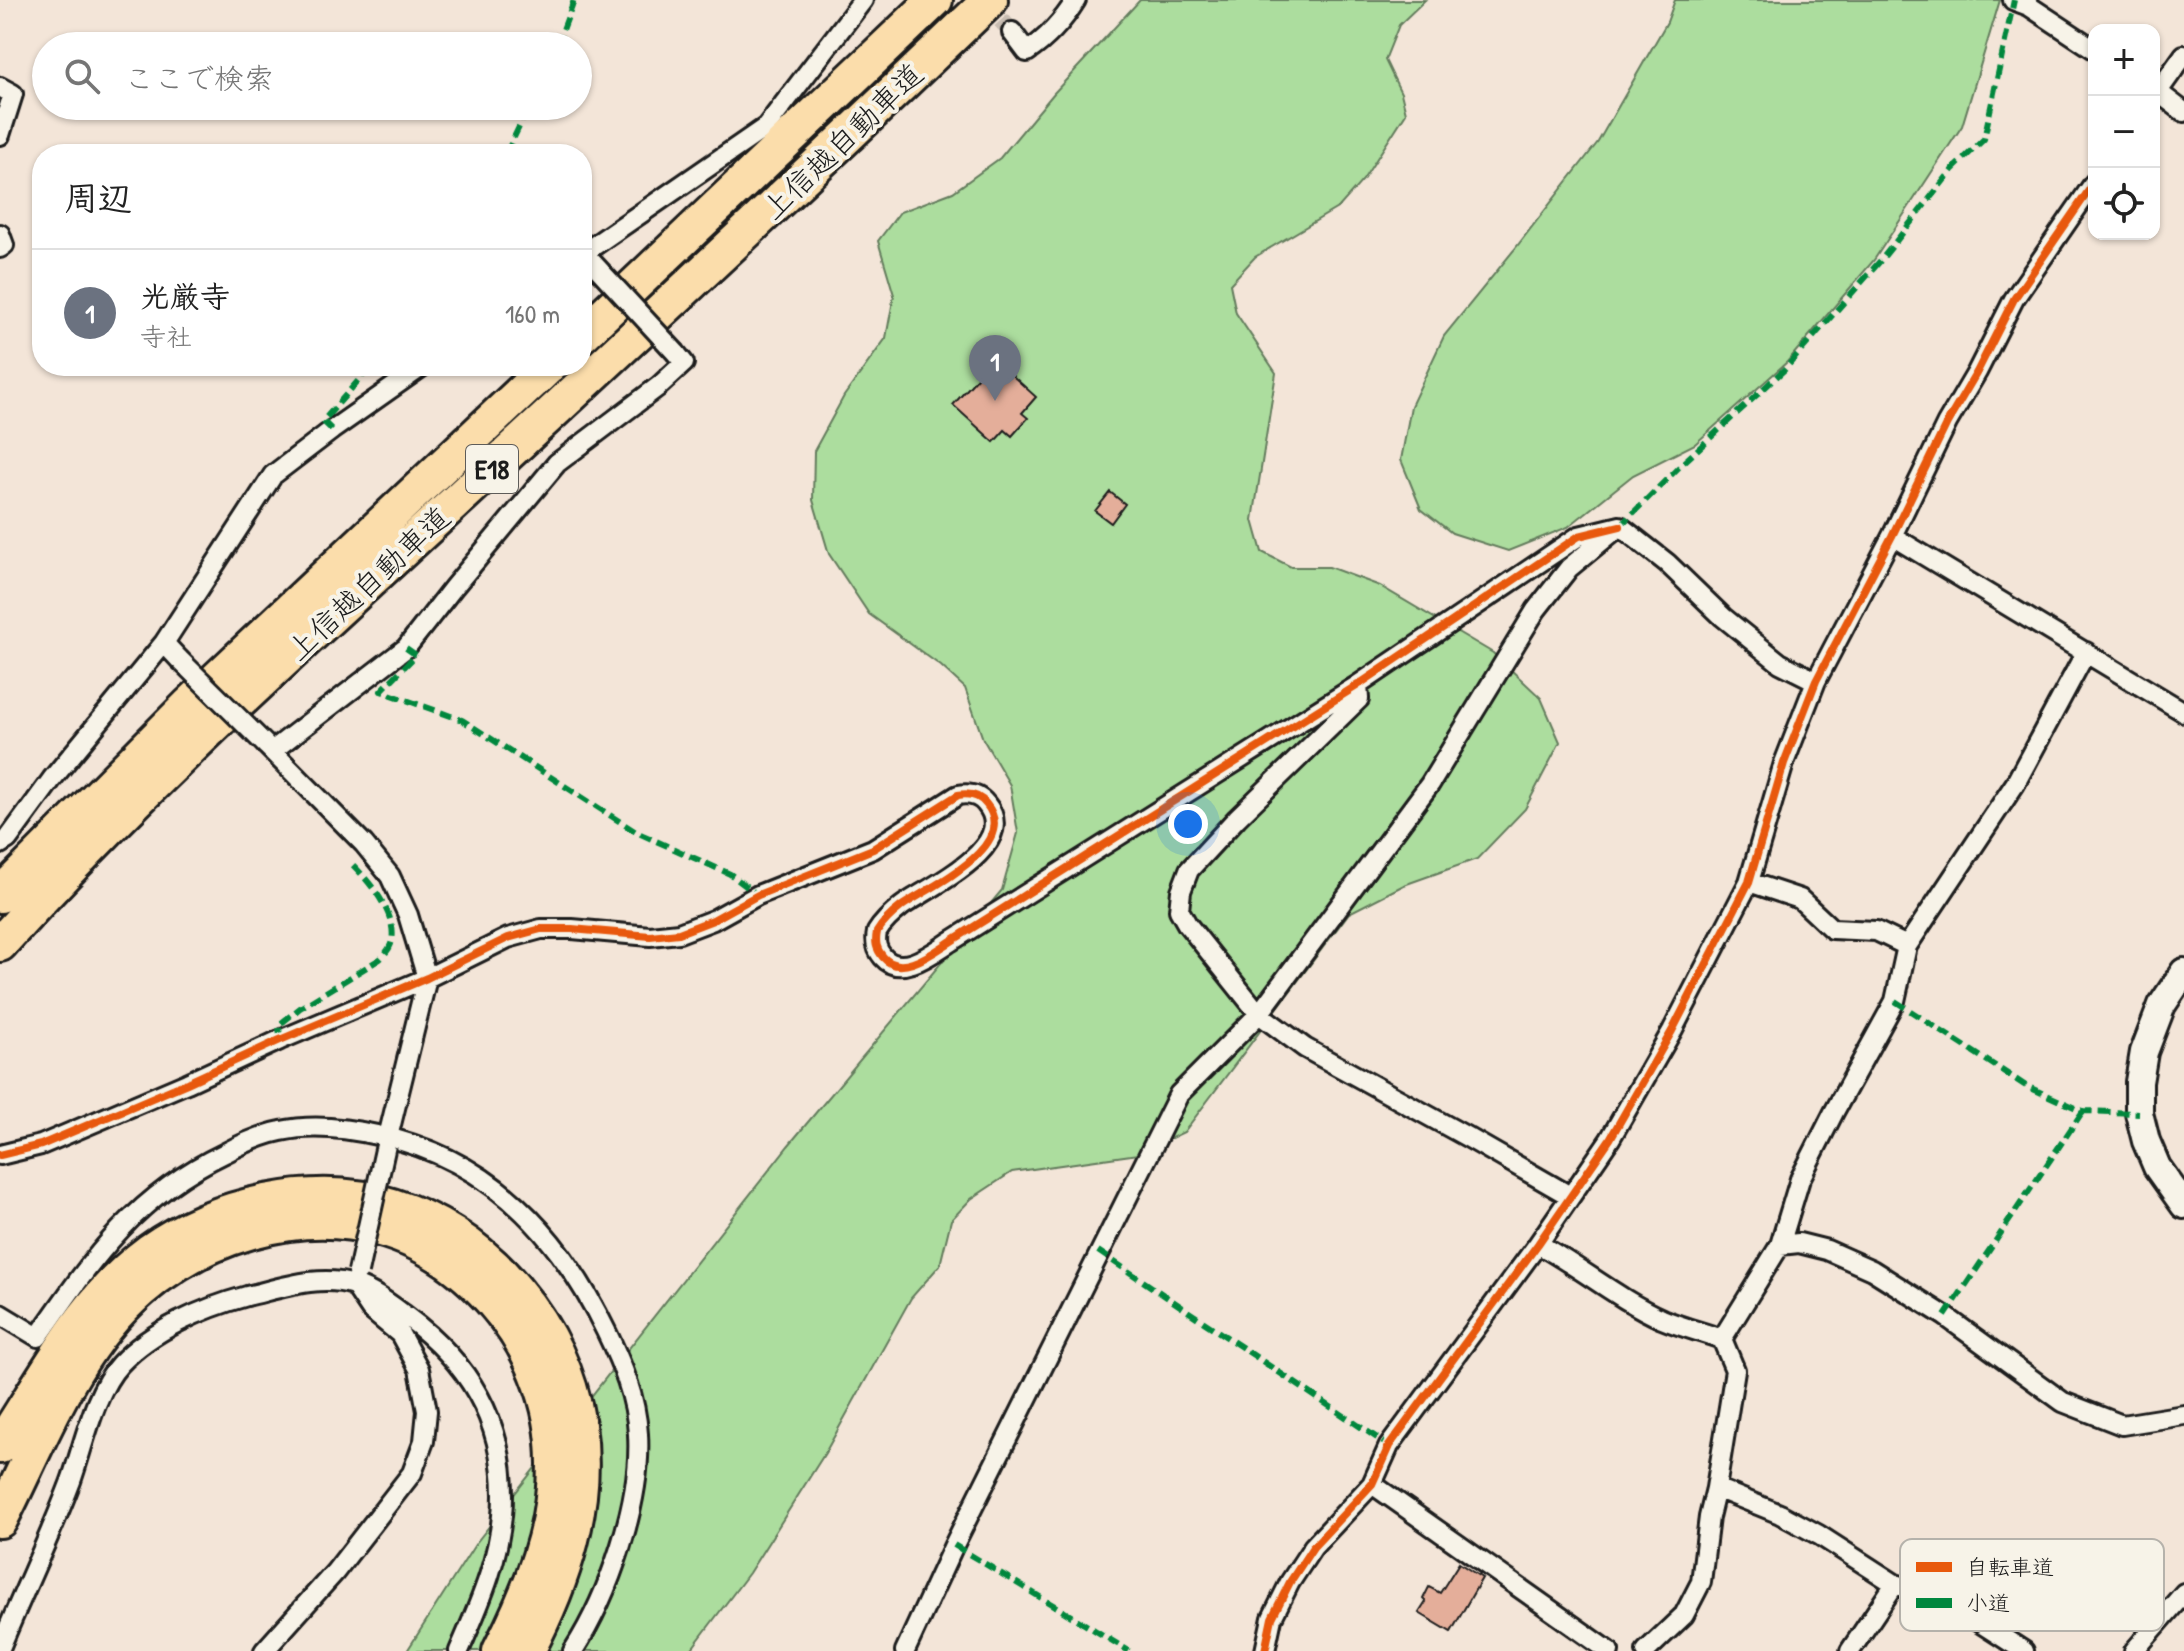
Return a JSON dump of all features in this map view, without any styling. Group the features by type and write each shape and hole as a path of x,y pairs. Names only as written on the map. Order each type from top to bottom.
{"highway":[{"name":"上信越自動車道","path":"592,326 935,0"},
{"name":"上信越自動車道","path":"0,944 120,818 209,731 656,318 990,0"},
{"name":"上信越自動車道","path":"1,895 188,706 538,376"},
{"path":"0,1446 76,1326 97,1300 132,1265 182,1231 228,1212 288,1199 358,1199 390,1205 419,1216 446,1230 473,1250 499,1271 523,1298 543,1327 570,1391 578,1427 580,1461 575,1521 563,1568 527,1651"},
{"path":"0,1520 53,1410 82,1360 118,1312 166,1270 193,1253 221,1242 286,1224 348,1222 377,1227 431,1251 480,1288 519,1336 543,1391 551,1420 554,1452 555,1484 551,1518 530,1589 500,1651"}],"street":[{"path":"592,252 766,127 863,0"},
{"path":"1012,32 1027,52 1045,40 1076,0"},
{"path":"2013,0 2029,6 2088,45"},
{"path":"2160,86 2184,55"},
{"path":"0,87 13,94 0,135"},
{"path":"2160,96 2184,112"},
{"path":"1269,1649 1272,1618 1290,1582 1313,1547 1372,1484 1389,1446 1538,1244 1610,1139 1664,1045 1749,882 1784,763 1816,681 1947,423 2014,299 2088,192"},
{"path":"0,234 4,245 0,248"},
{"path":"269,748 406,648 557,463 659,386 684,363 592,262"},
{"path":"0,844 8,839 52,779 164,643 273,475 409,376"},
{"path":"1620,526 1667,563 1723,617 1780,663 1816,681"},
{"path":"0,1155 41,1145 427,978 508,938 541,929 650,936 679,933 713,920 758,895 873,849 958,795 973,795 987,804 991,812 993,837 972,860 900,908 877,932 876,947 881,956 891,964 913,963 1358,685 1579,536 1620,526"},
{"path":"905,1651 954,1545 1179,1094 1259,1014 1430,784 1536,610 1569,568 1620,526"},
{"path":"1892,536 2184,712"},
{"path":"164,643 364,844 390,876 408,915 427,978 356,1278 371,1310 400,1334 419,1369 427,1411 424,1441 412,1473 335,1572 264,1651"},
{"path":"1722,1339 1780,1245 1800,1179 1895,1001 1907,946 2015,784 2086,652"},
{"path":"1358,685 1359,699 1237,818 1189,870 1181,891 1179,910 1259,1014 1305,1048 1570,1196"},
{"path":"1749,882 1800,899 1832,929 1876,931 1907,946"},
{"path":"2184,972 2162,1005 2144,1052 2139,1082 2139,1113 2157,1167 2184,1205"},
{"path":"0,1314 38,1337 84,1271 113,1235 144,1205 177,1179 244,1143 281,1131 349,1129 434,1151 470,1170 528,1214 552,1242 581,1286 612,1343 632,1394 639,1433 637,1473 628,1517 601,1599 573,1651"},
{"path":"1780,1245 1799,1243 1827,1250 1872,1270 1945,1316 2063,1402 2122,1425 2184,1415"},
{"path":"1538,1244 1619,1296 1662,1319 1722,1339 1735,1370 1701,1582 1684,1615 1646,1651"},
{"path":"0,1648 56,1518 101,1395 120,1365 155,1336 178,1323 240,1298 301,1283 356,1278 447,1350 468,1376 483,1402 495,1434 502,1469 500,1538 491,1575 459,1651"},
{"path":"1372,1484 1609,1651"},
{"path":"1716,1488 1780,1514 1900,1586"},
{"path":"1850,1651 1895,1584"},
{"path":"2164,1616 2184,1593"},
{"path":"1993,1631 2024,1651"},
{"path":"2134,1651 2151,1631"}],"green space":[{"path":"1140,0 1425,0 1399,25 1385,60 1401,93 1406,113 1363,180 1339,207 1255,257 1230,284 1236,313 1276,373 1253,520 1262,552 1291,567 1329,567 1380,586 1493,653 1541,698 1560,742 1525,809 1477,859 1404,885 1349,913 1184,1132 1138,1154 1012,1172 971,1199 951,1220 940,1265 911,1298 825,1453 749,1573 690,1651 407,1651 476,1543 788,1146 1002,890 1018,833 1010,785 983,739 965,688 941,666 869,614 829,554 813,500 814,451 844,396 886,338 894,295 878,241 900,212 953,192 1000,158 1054,93"},
{"path":"1675,0 2000,0 1962,126 1874,260 1787,362 1695,444 1633,475 1568,527 1508,551 1452,533 1421,509 1401,460 1411,406 1444,336 1598,142 1667,22"}],"building":[{"path":"994,359 1036,397 1022,413 1028,418 1012,436 1005,430 994,442 953,405"},
{"path":"1110,492 1125,504 1111,523 1095,511"},
{"path":"1459,1563 1482,1578 1451,1632 1419,1613 1426,1602 1423,1599 1429,1587 1440,1593"}],"tunnel":[{"path":"983,0 1012,32"}],"marked path":[{"path":"562,32 574,0"},
{"path":"1620,526 1785,369 1882,259 1953,169 1984,139 2014,0"},
{"path":"511,144 522,120"},
{"path":"332,430 323,421 362,376"},
{"path":"406,648 416,655 381,691 462,720 636,832 730,874 758,895"},
{"path":"280,1040 279,1025 300,1008 380,959 390,946 393,934 382,901 353,865"},
{"path":"1895,1001 2026,1086 2083,1111 2139,1113"},
{"path":"1945,1316 2083,1111"},
{"path":"1098,1251 1389,1446"},
{"path":"954,1545 1129,1651"}],"cycle path":[{"path":"1265,1651 1272,1618 1290,1582 1313,1547 1372,1484 1389,1446 1538,1244 1610,1139 1672,1031 1749,882 1784,763 1816,681 1947,423 2014,299 2088,192"},
{"path":"0,1155 41,1145 187,1083 427,978 508,938 541,929 650,936 679,933 713,920 758,895 873,849 958,795 974,795 986,804 994,820 991,835 982,850 950,876 902,906 877,932 877,948 891,963 899,965 918,961 1358,685 1579,536 1620,526"}],"place":[{"name":"光厳寺","path":"995,401"}]}
